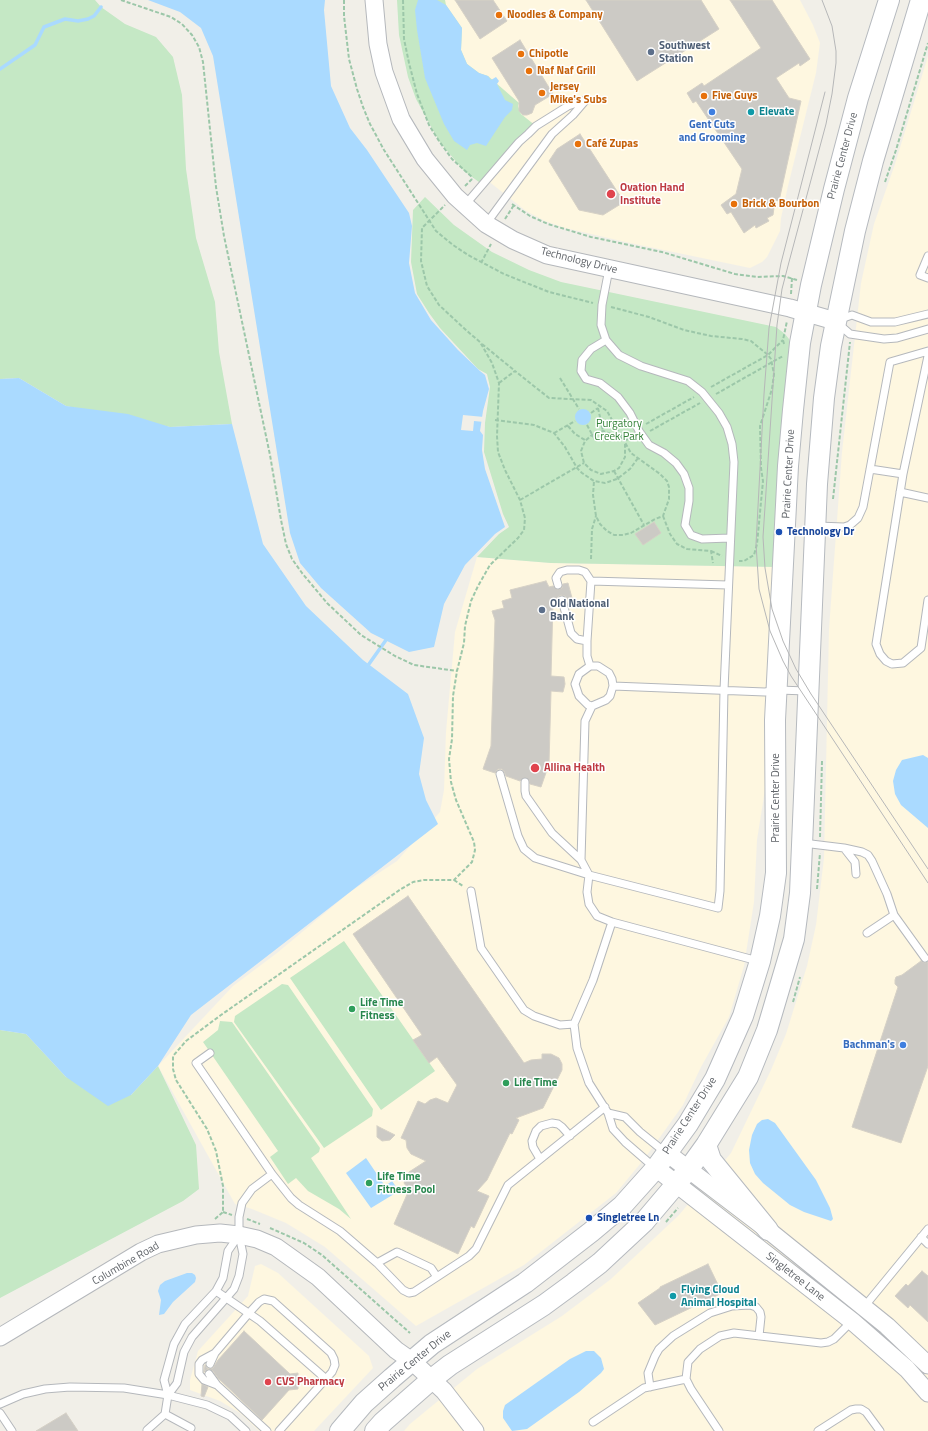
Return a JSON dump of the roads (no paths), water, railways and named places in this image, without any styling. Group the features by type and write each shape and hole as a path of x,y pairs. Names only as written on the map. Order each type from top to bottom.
{"main road":[{"name":"Prairie Center Drive","path":"340,1431 364,1403 432,1344 525,1282 591,1232 622,1206 661,1161 688,1124 712,1084 743,1016 760,962 770,916 776,873 775,720 778,690 788,466 800,343 834,188 858,98 889,0"},
{"path":"375,1431 383,1422 450,1365 544,1305 600,1263 644,1222 688,1170 706,1145 748,1077 767,1030 794,939 800,893 817,484 824,398 836,321 855,231 871,168 920,0"},
{"path":"706,1145 711,1160 768,1230"}],"street":[{"name":"Technology Drive","path":"374,0 378,44 384,72 401,119 425,159 455,196 486,224 513,240 547,255 732,295 806,312 836,321"},
{"name":"Singletree Lane","path":"661,1161 688,1170 768,1230 858,1314 928,1392"},
{"name":"Singletree Lane","path":"661,1161 676,1184 858,1314 908,1344 928,1365"},
{"name":"Columbine Road","path":"0,1337 141,1252 158,1244 196,1235 220,1233 239,1235 276,1247 298,1261 318,1277 396,1350 413,1362 444,1390 475,1431"}],"lane":[{"path":"465,205 519,142 536,126 568,106 585,100 552,134 486,224"},
{"path":"928,256 920,274 928,278"},
{"path":"500,774 518,836 524,849 535,858 588,876 718,908 720,891 724,690 734,462 732,444 727,427 719,412 702,392 688,381 641,366 618,355 606,340 601,325 602,305 609,269"},
{"path":"928,314 895,322 872,322 852,315 836,321 850,334 884,339 897,338 928,329"},
{"path":"606,340 591,349 582,360 581,371 586,379 600,383 618,397 630,413 639,431 649,445 664,453 676,463 684,474 689,488 689,501 684,525 691,535 702,539 730,538"},
{"path":"815,526 844,527 850,525 858,518 863,507 890,362 928,351"},
{"path":"928,360 926,376 903,474 876,644 880,654 886,661 892,664 903,663 921,648 928,600"},
{"path":"870,469 903,474"},
{"path":"900,492 928,498"},
{"path":"558,585 556,578 560,572 567,570 579,570 585,572 591,582 587,641 587,656 590,666"},
{"path":"591,582 728,585"},
{"path":"562,600 571,633 577,639 587,641"},
{"path":"590,666 598,666 609,674 612,679 613,686 612,692 606,700 592,706 579,696 575,684 579,674 590,666"},
{"path":"613,686 765,692 778,690 809,691"},
{"path":"581,860 585,721 592,706"},
{"path":"525,782 526,796 552,833 581,860 588,876 587,892 589,904 597,916 612,922 760,962"},
{"path":"803,843 844,848 868,855 887,894 894,915 925,958"},
{"path":"844,848 855,862 856,874"},
{"path":"471,891 481,948 524,1010 534,1016 560,1025 574,1024"},
{"path":"867,933 894,915"},
{"path":"612,922 594,980 574,1024 577,1048 589,1083 607,1110 613,1129 625,1142 661,1161"},
{"path":"210,1053 196,1063 272,1174 291,1198 299,1205 340,1231 409,1293 414,1292 469,1256 476,1249 508,1185 570,1136 607,1110"},
{"path":"607,1110 625,1116 640,1132 661,1161"},
{"path":"540,1159 533,1147 532,1141 536,1131 541,1126 552,1123 558,1124 570,1136"},
{"path":"168,1395 177,1383 184,1352 192,1337 234,1289 239,1276 243,1254 239,1235 239,1217 242,1203 252,1189 272,1174"},
{"path":"719,1431 690,1389 686,1379 688,1362 700,1348 720,1336 734,1333 821,1343 834,1339 858,1314 928,1229"},
{"path":"147,1430 165,1414 168,1395 164,1380 174,1344 185,1324 216,1291 225,1269 228,1251 239,1235"},
{"path":"921,1238 928,1244"},
{"path":"377,1263 397,1252 431,1268 437,1277"},
{"path":"216,1291 260,1321 326,1379"},
{"path":"210,1364 215,1353 249,1313 259,1302 264,1299 273,1301 331,1353 335,1366 332,1372 279,1431"},
{"path":"650,1387 648,1373 659,1349 673,1336 710,1313 732,1306 750,1305 756,1307 760,1312 761,1317 759,1336"},
{"path":"215,1353 202,1360 199,1374 204,1380 217,1385"},
{"path":"209,1374 217,1385 267,1431"},
{"path":"593,1422 644,1388 686,1379"},
{"path":"0,1404 23,1394 45,1389 70,1387 124,1388 168,1395 213,1407 230,1416 246,1431"},
{"path":"818,1431 843,1414 856,1409 861,1409 866,1412 880,1431"},
{"path":"0,1413 12,1431"},
{"path":"165,1414 191,1428"}],"water":[{"path":"148,0 325,0 324,10 331,86 350,128 367,150 409,213 412,226 409,263 415,293 431,320 458,350 485,375 489,389 483,411 480,431 483,435 482,450 485,469 505,527 495,534 465,565 444,604 434,647 409,652 371,633 321,588 300,563 290,533 213,56 201,28 180,12"},
{"path":"418,0 437,0 446,5 462,28 461,50 467,64 479,73 488,76 491,80 496,77 499,81 497,84 505,100 513,104 512,110 505,117 486,146 477,143 470,145 467,150 454,141 444,124 425,78 415,10"},
{"path":"19,378 66,406 128,414 170,427 232,424 263,544 306,606 363,660 408,694 424,738 419,774 426,800 438,824 191,1015 158,1066 131,1095 108,1106 66,1077 26,1034 0,1030 0,379"},
{"path":"583,409 589,411 591,417 589,423 583,425 577,423 575,417 577,411"},
{"path":"923,755 928,758 928,828 901,805 895,794 893,781 896,770 902,760"},
{"path":"768,1119 775,1123 816,1180 830,1208 833,1219 831,1221 804,1212 790,1205 763,1183 755,1174 750,1163 749,1150 752,1135 757,1124 762,1120"},
{"name":"Life Time Fitness Pool","path":"366,1158 385,1186 392,1181 399,1191 371,1208 346,1173"},
{"path":"187,1273 192,1273 195,1275 195,1282 173,1302 164,1314 159,1315 161,1300 158,1291 160,1285 165,1281"},
{"path":"586,1351 594,1351 601,1358 604,1369 601,1373 579,1392 527,1429 512,1431 503,1418 505,1405 570,1359"}],"waterway":[{"path":"0,69 35,45 44,27 65,19 78,21 88,19 94,16 101,7"},
{"path":"369,664 386,640"}],"tram line":[{"path":"822,0 832,26 836,51 836,63 826,124 782,289 777,325 763,537 765,568 772,609 783,641 796,669 811,694 928,869"},
{"path":"825,92 781,263 769,328 756,544 759,589 770,631 791,676 928,883"}],"place":[{"name":"Noodles & Company","path":"499,15"},
{"name":"Southwest Station","path":"651,52"},
{"name":"Chipotle","path":"521,54"},
{"name":"Naf Naf Grill","path":"529,71"},
{"name":"Jersey Mike's Subs","path":"542,93"},
{"name":"Five Guys","path":"704,96"},
{"name":"Gent Cuts and Grooming","path":"712,112"},
{"name":"Elevate","path":"751,112"},
{"name":"Café Zupas","path":"578,144"},
{"name":"Ovation Hand Institute","path":"611,194"},
{"name":"Brick & Bourbon","path":"734,204"},
{"name":"Technology Dr","path":"779,532"},
{"name":"Old National Bank","path":"542,610"},
{"name":"Allina Health","path":"535,768"},
{"name":"Life Time Fitness","path":"352,1009"},
{"name":"Bachman's","path":"903,1045"},
{"name":"Life Time","path":"506,1083"},
{"name":"Life Time Fitness Pool","path":"369,1183"},
{"name":"Singletree Ln","path":"589,1218"},
{"name":"Flying Cloud Animal Hospital","path":"673,1296"},
{"name":"CVS Pharmacy","path":"268,1382"}],"park label":[{"name":"Purgatory Creek Park","path":"619,430"}]}
